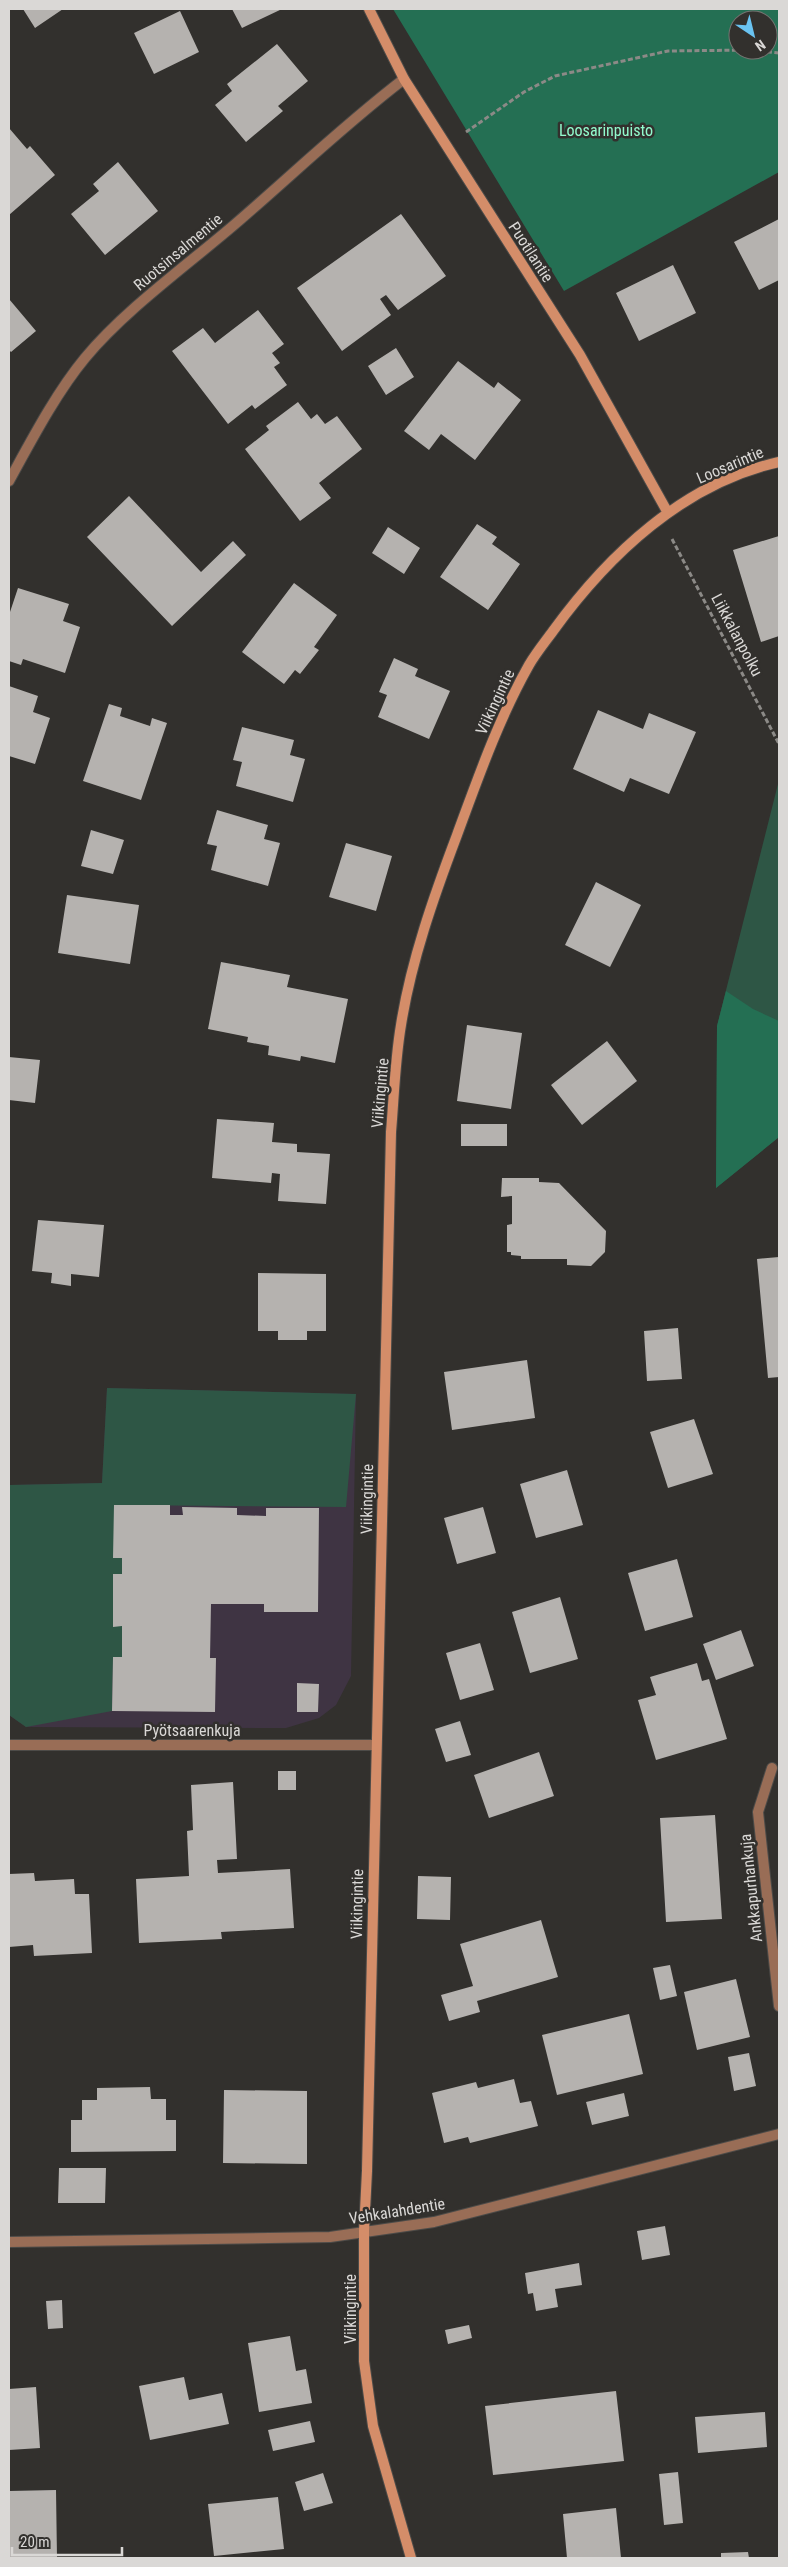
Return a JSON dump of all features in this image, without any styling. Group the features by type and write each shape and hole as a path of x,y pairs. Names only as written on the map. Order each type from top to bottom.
{"street":[{"name":"Puotilantie","path":"369,9 404,79 580,355 668,513"},
{"name":"Ruotsinsalmentie","path":"9,481 43,420 84,358 140,304 236,224 370,104 404,79"},
{"name":"Loosarintie","path":"668,513 717,484 779,462"},
{"name":"Viikingintie","path":"411,2558 373,2426 364,2361 364,2231 368,2171 391,1132 401,1026 415,963 446,865 485,758 530,664 577,598 617,554 668,513"},
{"name":"Pyötsaarenkuja","path":"9,1744 376,1744"},
{"name":"Ankkapurhankuja","path":"772,1768 758,1812 779,2006"},
{"name":"Vehkalahdentie","path":"9,2242 330,2237 434,2222 779,2134"}],"path":[{"path":"463,133 524,92 556,76 668,51 728,50"},
{"name":"Liikkalanpolku","path":"672,539 779,744"}],"shaded area":[{"path":"107,1388 356,1394 351,1676 336,1705 319,1718 286,1728 26,1727 9,1715 9,1485 102,1483"}],"green space":[{"name":"Loosarinpuisto","path":"393,9 779,9 779,172 564,291"},
{"path":"779,780 779,1137 716,1188 717,1026"},
{"path":"726,991 753,1009 779,1021 779,1137 716,1188 717,1026"},
{"path":"107,1388 356,1394 346,1507 114,1505 114,1558 122,1558 122,1574 113,1574 113,1626 122,1626 122,1657 113,1657 112,1711 26,1727 9,1715 9,1485 102,1483"}],"building":[{"path":"23,9 63,9 35,28"},
{"path":"232,9 282,9 242,28"},
{"path":"180,11 199,52 154,74 134,33"},
{"path":"277,44 308,81 278,106 283,111 246,142 215,105 232,91 227,84"},
{"path":"9,128 27,149 30,146 55,175 9,215"},
{"path":"118,162 158,211 105,255 71,214 99,191 93,184"},
{"path":"401,214 446,276 398,310 386,295 380,299 391,315 342,351 297,288"},
{"path":"779,219 779,280 759,290 734,242"},
{"path":"673,265 696,313 639,341 616,293"},
{"path":"9,299 36,331 11,352 9,350"},
{"path":"258,310 284,344 272,353 280,363 274,367 287,385 255,409 252,405 228,424 172,351 203,328 215,343"},
{"path":"396,348 414,377 386,395 368,366"},
{"path":"458,361 494,388 498,382 521,400 475,460 441,434 429,450 404,431"},
{"path":"298,402 311,419 317,414 325,424 337,416 362,449 319,483 331,498 300,521 245,449 269,430 266,426"},
{"path":"129,496 201,572 233,541 246,555 172,626 87,537"},
{"path":"477,524 497,537 492,544 520,564 488,610 440,577"},
{"path":"388,527 420,548 404,574 372,553"},
{"path":"779,536 779,636 761,642 733,550"},
{"path":"294,583 337,615 314,647 319,650 300,674 295,670 284,684 242,652"},
{"path":"18,588 69,604 63,621 80,627 65,673 23,659 21,665 9,661 9,615"},
{"path":"394,658 418,669 415,676 450,691 429,739 378,717 387,695 379,692"},
{"path":"9,686 38,696 33,712 50,718 35,764 9,756"},
{"path":"109,704 122,708 120,716 150,726 152,718 167,723 141,800 83,781"},
{"path":"598,710 643,729 649,713 696,732 669,794 630,778 624,792 573,769"},
{"path":"242,727 294,740 290,755 305,759 293,802 236,786 242,762 233,760"},
{"path":"217,810 268,825 264,839 280,843 268,886 211,870 217,846 207,844"},
{"path":"91,830 124,840 113,874 81,866"},
{"path":"346,843 392,856 376,911 329,897"},
{"path":"596,882 641,905 610,967 565,945"},
{"path":"67,895 139,905 130,964 58,953"},
{"path":"221,962 290,975 287,987 348,999 335,1063 301,1056 300,1061 268,1055 269,1046 247,1042 248,1037 208,1029"},
{"path":"467,1025 522,1033 511,1109 457,1101"},
{"path":"607,1041 637,1081 582,1125 551,1085"},
{"path":"9,1057 40,1060 35,1103 9,1100"},
{"path":"217,1119 274,1123 272,1142 297,1144 297,1152 330,1154 326,1204 278,1201 280,1174 272,1173 271,1183 212,1178"},
{"path":"461,1124 507,1124 507,1146 461,1146"},
{"path":"502,1178 539,1178 539,1182 559,1183 606,1231 605,1252 591,1266 567,1265 567,1259 521,1259 521,1256 511,1255 511,1252 507,1252 507,1225 512,1224 512,1196 501,1197"},
{"path":"38,1220 104,1225 99,1277 71,1274 71,1286 51,1283 52,1273 32,1271"},
{"path":"779,1257 779,1377 768,1378 757,1259"},
{"path":"258,1273 326,1274 326,1331 307,1331 307,1340 278,1340 278,1331 258,1331"},
{"path":"678,1328 682,1379 647,1381 644,1331"},
{"path":"527,1360 535,1418 452,1430 444,1372"},
{"path":"694,1419 713,1474 668,1488 650,1432"},
{"path":"567,1470 583,1525 536,1538 520,1484"},
{"path":"114,1505 170,1505 170,1515 183,1515 182,1507 237,1508 237,1515 266,1516 266,1508 319,1508 318,1612 264,1612 264,1604 211,1604 210,1658 216,1658 215,1712 112,1711 113,1657 122,1657 122,1626 113,1627 113,1574 122,1574 122,1558 113,1558"},
{"path":"483,1507 496,1553 457,1564 444,1518"},
{"path":"677,1559 693,1617 645,1631 628,1573"},
{"path":"560,1597 578,1659 530,1673 512,1612"},
{"path":"741,1630 754,1666 716,1680 703,1644"},
{"path":"480,1643 494,1690 460,1700 446,1653"},
{"path":"697,1663 702,1681 709,1679 727,1739 656,1760 638,1700 656,1695 650,1677"},
{"path":"297,1683 319,1684 318,1712 297,1712"},
{"path":"460,1721 471,1755 446,1762 435,1729"},
{"path":"539,1752 554,1796 489,1818 474,1775"},
{"path":"278,1771 296,1771 296,1790 278,1790"},
{"path":"233,1782 237,1859 217,1860 218,1873 290,1869 294,1928 221,1932 222,1939 139,1943 136,1879 189,1876 187,1831 193,1830 191,1785"},
{"path":"715,1815 722,1919 666,1922 660,1818"},
{"path":"34,1873 35,1881 74,1879 75,1894 89,1894 92,1953 34,1956 33,1945 9,1947 9,1874"},
{"path":"418,1876 451,1877 450,1920 417,1919"},
{"path":"541,1920 558,1977 477,2001 480,2012 449,2021 441,1995 473,1986 460,1944"},
{"path":"670,1965 677,1996 660,2000 653,1968"},
{"path":"736,1979 750,2037 697,2050 684,1992"},
{"path":"629,2014 643,2074 557,2095 542,2035"},
{"path":"749,2053 756,2086 734,2091 728,2057"},
{"path":"514,2079 520,2103 531,2101 538,2126 470,2143 468,2137 444,2143 432,2093 476,2082 478,2088"},
{"path":"150,2087 151,2099 166,2099 166,2120 176,2120 176,2151 71,2152 71,2120 82,2120 82,2100 97,2100 97,2088"},
{"path":"224,2090 307,2091 307,2164 223,2163"},
{"path":"624,2093 629,2116 592,2125 586,2102"},
{"path":"59,2168 106,2168 105,2203 58,2203"},
{"path":"665,2226 670,2255 642,2260 637,2231"},
{"path":"579,2263 582,2285 555,2289 558,2307 536,2311 533,2293 528,2294 525,2273"},
{"path":"62,2300 63,2328 48,2329 46,2301"},
{"path":"469,2325 472,2338 448,2344 445,2330"},
{"path":"290,2336 296,2371 306,2369 312,2403 259,2412 248,2343"},
{"path":"184,2377 189,2400 222,2393 229,2424 150,2440 139,2386"},
{"path":"36,2387 40,2448 9,2450 9,2389"},
{"path":"616,2391 624,2461 493,2475 485,2406"},
{"path":"765,2412 767,2447 698,2453 695,2417"},
{"path":"310,2421 315,2442 273,2451 268,2430"},
{"path":"678,2472 683,2523 664,2525 659,2474"},
{"path":"323,2473 333,2503 304,2511 295,2482"},
{"path":"56,2490 57,2558 9,2558 9,2491"},
{"path":"278,2497 284,2549 214,2556 208,2504"},
{"path":"616,2508 621,2558 567,2558 563,2514"},
{"path":"748,2552 749,2558 721,2558 721,2553"}]}
